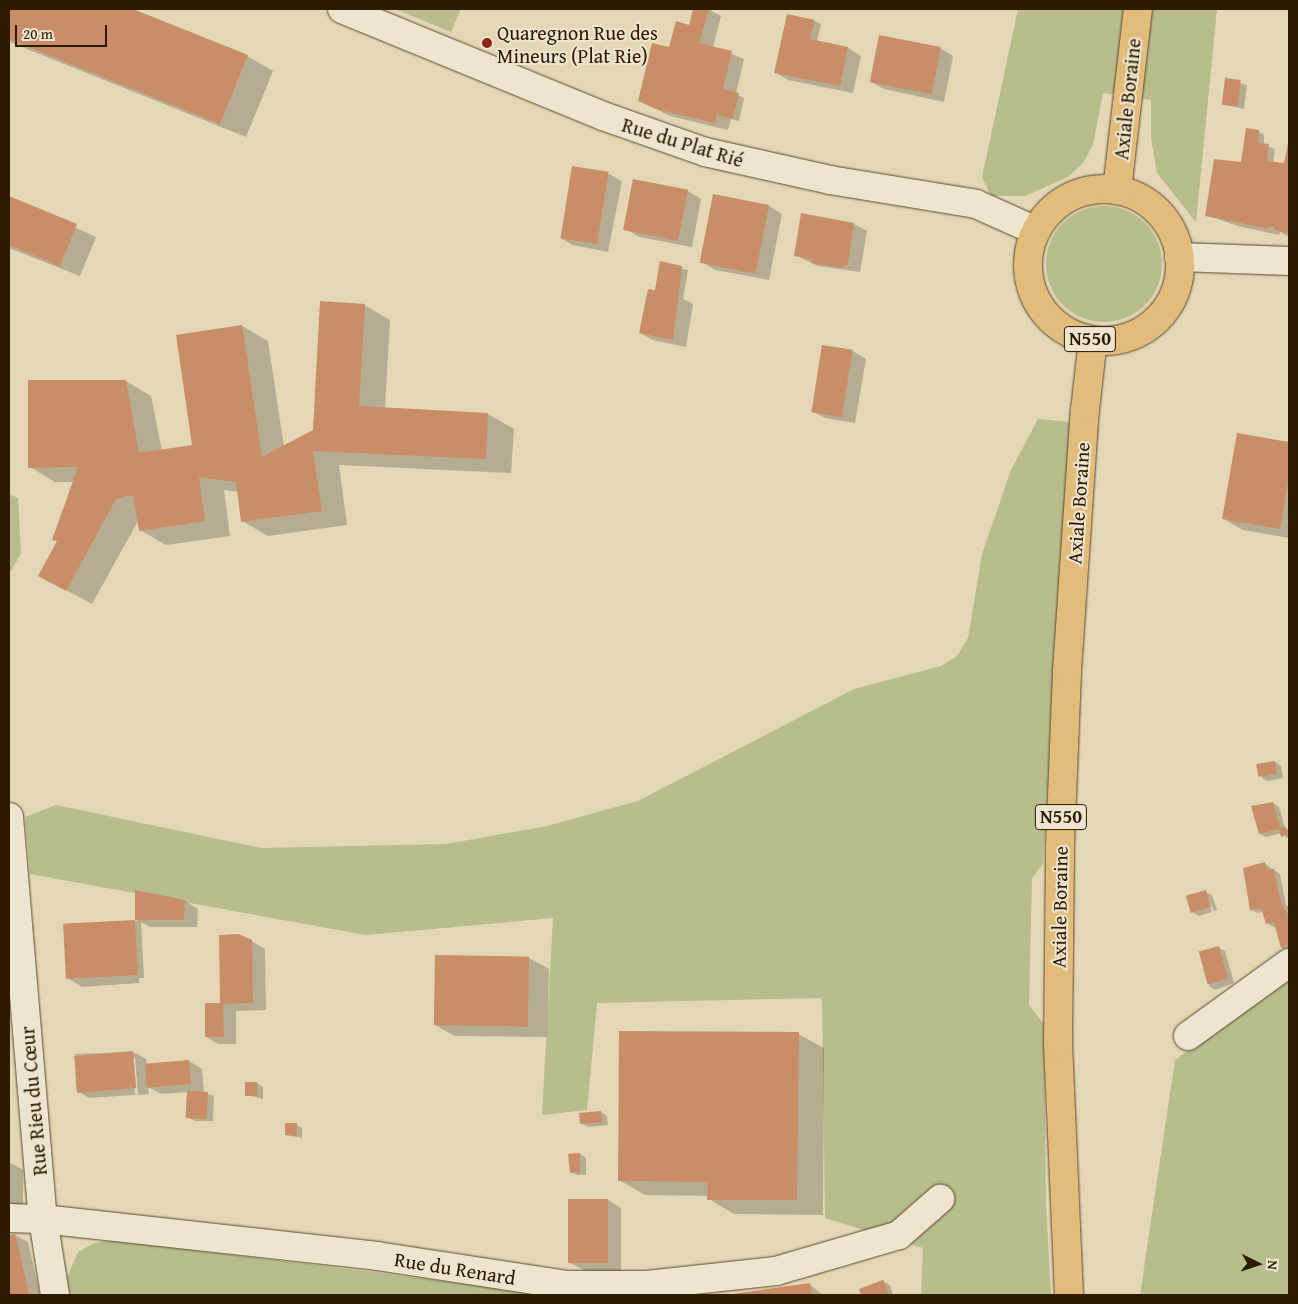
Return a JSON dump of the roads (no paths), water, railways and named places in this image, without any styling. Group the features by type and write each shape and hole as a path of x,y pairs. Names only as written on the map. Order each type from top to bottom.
{"main road":[{"name":"Axiale Boraine","path":"1117,190 1138,9"},
{"name":"N550","path":"1093,189 1117,190 1153,206 1175,238 1179,257 1176,287 1170,302 1157,320 1138,333 1116,340 1094,340 1071,333 1051,320 1037,300 1029,278 1028,254 1036,231 1050,211 1069,196 1093,189"},
{"name":"Axiale Boraine","path":"1069,1295 1058,1044 1060,847 1067,661 1085,410 1094,340"}],"street":[{"name":"Rue du Plat Rié","path":"342,9 603,116 705,152 830,180 976,204 1036,231"},
{"path":"1179,257 1289,260"},
{"name":"Rue Rieu du Cœur","path":"9,817 43,1219 55,1295"},
{"path":"1188,1036 1289,963"},
{"name":"Rue du Renard","path":"9,1218 43,1219 377,1256 566,1285 648,1285 776,1270 899,1235 940,1199"}],"place":[{"name":"Quaregnon Rue des Mineurs (Plat Rie)","path":"487,43"}]}
